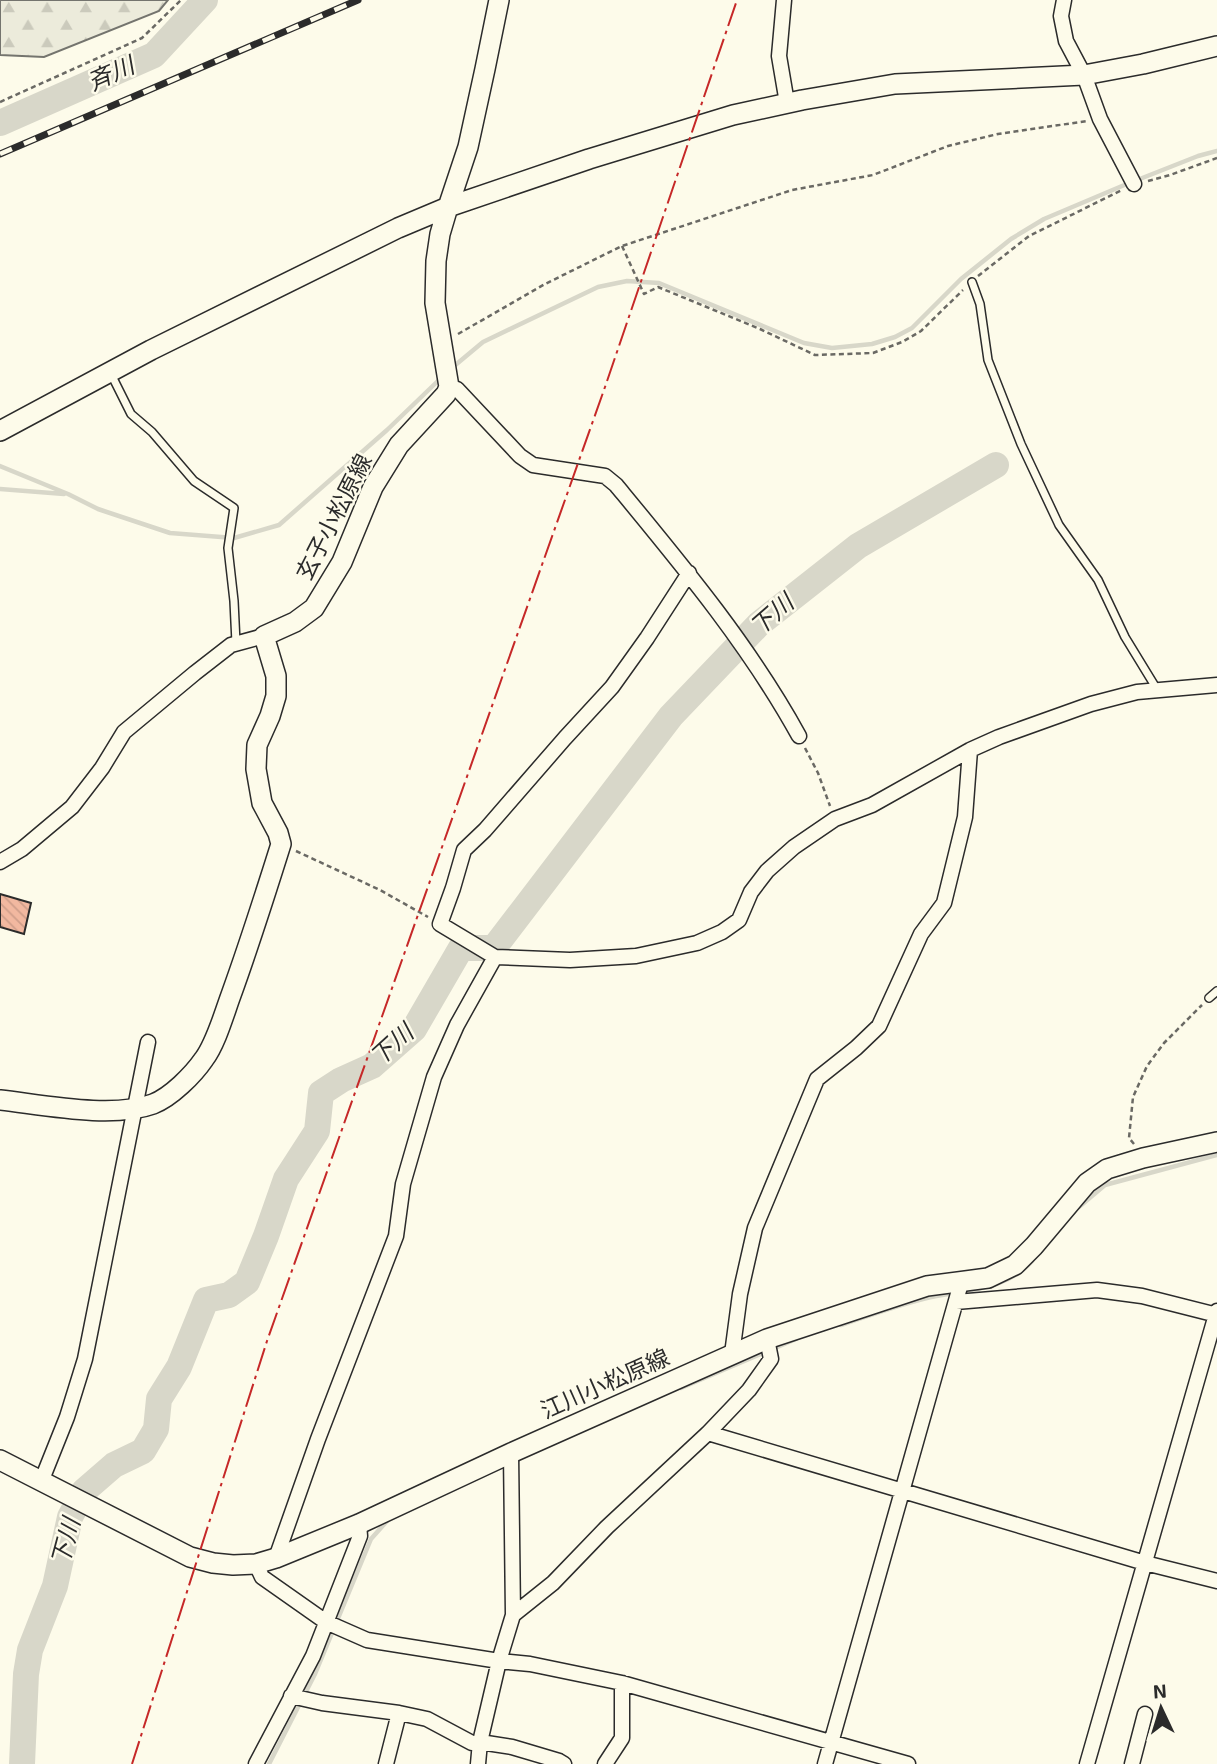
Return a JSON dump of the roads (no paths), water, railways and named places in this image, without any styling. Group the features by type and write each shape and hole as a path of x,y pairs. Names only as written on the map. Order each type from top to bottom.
{"main road":[{"path":"449,387 435,303 436,261 440,234 468,148 499,0"},
{"path":"0,431 110,372 386,234 448,206 589,159 733,115 787,103 895,84 1084,75 1217,46"},
{"name":"玄子小松原線","path":"264,636 295,622 314,608 342,562 373,487 399,445 446,394 449,387"},
{"path":"0,1100 88,1111 135,1109 155,1103 178,1088 205,1058 222,1021 245,957 281,844 262,803 256,769 257,745 276,696 276,676 264,636"},
{"name":"江川小松原線","path":"0,1460 190,1557 213,1563 256,1564 359,1524 767,1339 928,1286 958,1292 988,1279 1015,1265 1087,1183 1107,1168 1217,1142"}],"street":[{"path":"784,0 779,56 787,103"},
{"path":"1064,0 1061,16 1066,41 1084,75 1100,119 1134,184"},
{"path":"449,387 457,389 520,456 533,465 605,475 616,485 689,573 735,634 799,736"},
{"path":"689,573 612,687 485,830 464,850 440,924 495,957 597,959 636,956 697,943 722,932 739,920 751,892 767,871 794,847 835,819 872,805 970,750 1091,704 1137,692 1217,685"},
{"path":"0,862 22,849 72,807 102,768 124,732 231,645 264,636"},
{"path":"732,1354 740,1294 755,1228 817,1079 879,1026 921,934 944,903 965,817 970,750"},
{"path":"276,1558 318,1438 396,1236 403,1184 434,1077 457,1025 495,957"},
{"path":"41,1482 67,1417 85,1359 148,1042"},
{"path":"825,1764 958,1292 1097,1290 1142,1296 1217,1314 1087,1764"},
{"path":"513,1615 553,1583 749,1390 771,1359 767,1339"},
{"path":"708,1433 1145,1563 1217,1581"},
{"path":"478,1764 480,1742 499,1661 513,1615 511,1453"},
{"path":"256,1764 313,1656 360,1536 359,1524"},
{"path":"256,1564 262,1577 326,1622 367,1640 530,1664 622,1683 908,1764"},
{"path":"605,1764 622,1738 622,1683"},
{"path":"291,1696 428,1719 472,1743 512,1747 564,1764"},
{"path":"386,1764 399,1713"},
{"path":"1132,1764 1145,1714"}],"lane":[{"path":"971,282 981,304 988,360 1021,444 1059,525 1098,580 1125,636 1158,691"},
{"path":"110,372 131,414 152,432 194,481 234,508 228,548 236,643"},
{"path":"1209,998 1217,991"}],"waterway":[{"name":"斉川","path":"0,123 154,55 205,0"},
{"path":"453,367 483,342 598,287 627,281 659,283 804,343 832,348 872,344 912,328 961,279 1011,239 1044,219 1198,156 1217,151"},
{"path":"0,466 98,509 170,533 234,538 279,525 387,430 441,378"},
{"name":"下川","path":"22,1764 26,1674 30,1650 55,1586 70,1517 84,1491 114,1465 143,1451 156,1429 159,1399 179,1367 206,1300 229,1295 247,1282 286,1179 317,1131 321,1093 341,1080 372,1066 414,1029 461,948 494,948 671,716 759,624 858,546 996,465"},
{"path":"0,489 64,494"},
{"path":"1079,1207 1105,1185 1217,1155"},
{"path":"841,1325 923,1299 995,1284 1021,1271 1032,1261"},
{"path":"681,1388 796,1339"},
{"path":"269,1764 315,1674 371,1539 387,1521"}],"railway":[{"path":"0,154 358,0"}]}
